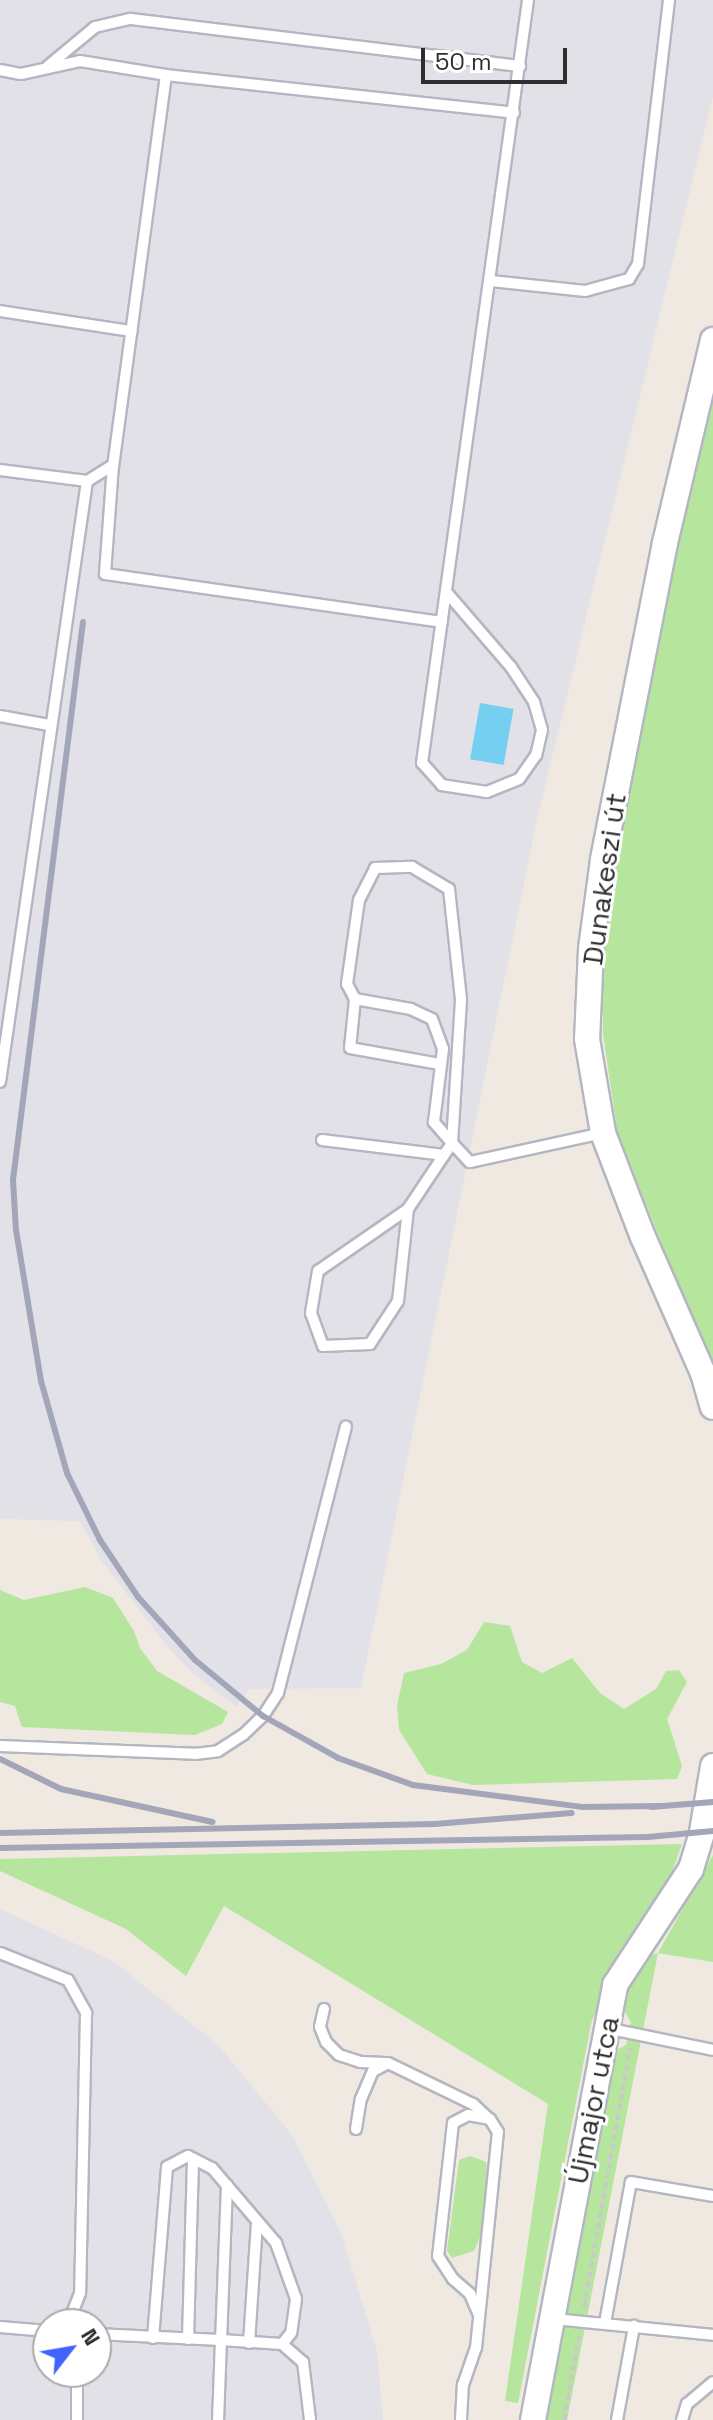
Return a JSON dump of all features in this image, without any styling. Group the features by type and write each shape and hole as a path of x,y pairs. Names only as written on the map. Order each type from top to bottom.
{"street":[{"name":"Dunakeszi út","path":"713,340 665,543 603,860 591,949 587,1039 603,1133 643,1237 703,1373 713,1407"},
{"name":"Újmajor utca","path":"533,2420 615,1985 691,1869 713,1766"}],"lane":[{"path":"448,594 511,667 534,702 542,730 536,755 519,779 487,792 442,785 422,763 448,594 528,0"},
{"path":"491,281 585,291 629,279 638,264 669,0"},
{"path":"46,68 95,27 131,19 520,66"},
{"path":"0,70 21,74 80,61 166,75 514,113"},
{"path":"166,75 113,465 105,574 442,622"},
{"path":"0,311 131,331"},
{"path":"0,470 87,481 113,465"},
{"path":"0,1082 49,725 87,481"},
{"path":"0,716 49,725"},
{"path":"408,1209 398,1301 370,1344 323,1346 311,1313 318,1271 408,1209 452,1143 461,1000 449,889 412,867 375,868 359,900 347,984 355,999 350,1048 440,1064"},
{"path":"0,988 13,990"},
{"path":"355,999 411,1009 432,1019 443,1049 434,1122 470,1162 603,1133"},
{"path":"322,1140 444,1155"},
{"path":"0,1746 195,1754 218,1751 243,1735 263,1716 278,1693 346,1427"},
{"path":"0,1953 68,1980 86,2013 80,2293 74,2308"},
{"path":"324,2009 320,2027 326,2042 339,2055 360,2062 388,2063 473,2104 490,2119 498,2132 476,2348 463,2385 461,2420"},
{"path":"606,2028 713,2050"},
{"path":"356,2129 361,2099 373,2071 388,2063"},
{"path":"478,2313 470,2294 453,2279 438,2256 453,2123 468,2115 490,2119"},
{"path":"153,2338 167,2167 188,2156 212,2168 276,2243 296,2299 291,2333 282,2344"},
{"path":"188,2339 193,2159"},
{"path":"605,2323 631,2182 713,2196"},
{"path":"218,2420 227,2185"},
{"path":"249,2343 257,2221"},
{"path":"552,2319 713,2335"},
{"path":"617,2420 634,2326"},
{"path":"0,2327 32,2330"},
{"path":"112,2335 282,2344 303,2362 310,2420"},
{"path":"682,2420 687,2404 713,2382"},
{"path":"77,2388 77,2420"}],"path":[{"path":"564,2420 632,2034"}],"shaded area":[{"path":"0,0 713,0 713,96 537,819 361,1688 249,1689 236,1707 190,1671 167,1646 101,1560 80,1521 0,1519"},
{"path":"0,1909 113,1961 218,2045 292,2135 341,2233 377,2351 383,2420 0,2420"}],"green space":[{"path":"713,397 713,1374 617,1130 603,1033 601,945 676,549"},
{"path":"85,1587 113,1598 134,1631 140,1648 157,1671 228,1712 222,1724 195,1735 22,1727 15,1706 0,1702 0,1590 24,1600"},
{"path":"484,1622 510,1626 522,1662 542,1673 572,1658 600,1693 624,1709 656,1689 666,1671 679,1670 687,1682 667,1719 682,1766 677,1779 473,1785 427,1774 399,1730 397,1706 404,1673 441,1664 467,1650"},
{"path":"682,1844 669,1880 616,1958 591,2024 518,2403 505,2401 548,2104 224,1906 186,1976 126,1929 0,1871 0,1859"},
{"path":"713,1855 713,1962 658,1953"},
{"path":"658,1953 567,2420 537,2420 609,2054 626,2045 631,2022 619,2002 643,1957"},
{"path":"470,2156 486,2162 488,2180 481,2235 474,2251 452,2258 447,2251 459,2160"}],"water":[{"path":"480,703 513,709 504,765 470,759"}],"railway":[{"path":"83,622 13,1180 16,1230 41,1381 67,1473 100,1540 138,1597 195,1660 263,1716 338,1758 413,1785 582,1807 660,1806"},
{"path":"0,1759 61,1789 212,1822"},
{"path":"651,1807 713,1802"},
{"path":"0,1833 435,1824 572,1813"},
{"path":"0,1848 648,1837 713,1831"}]}
